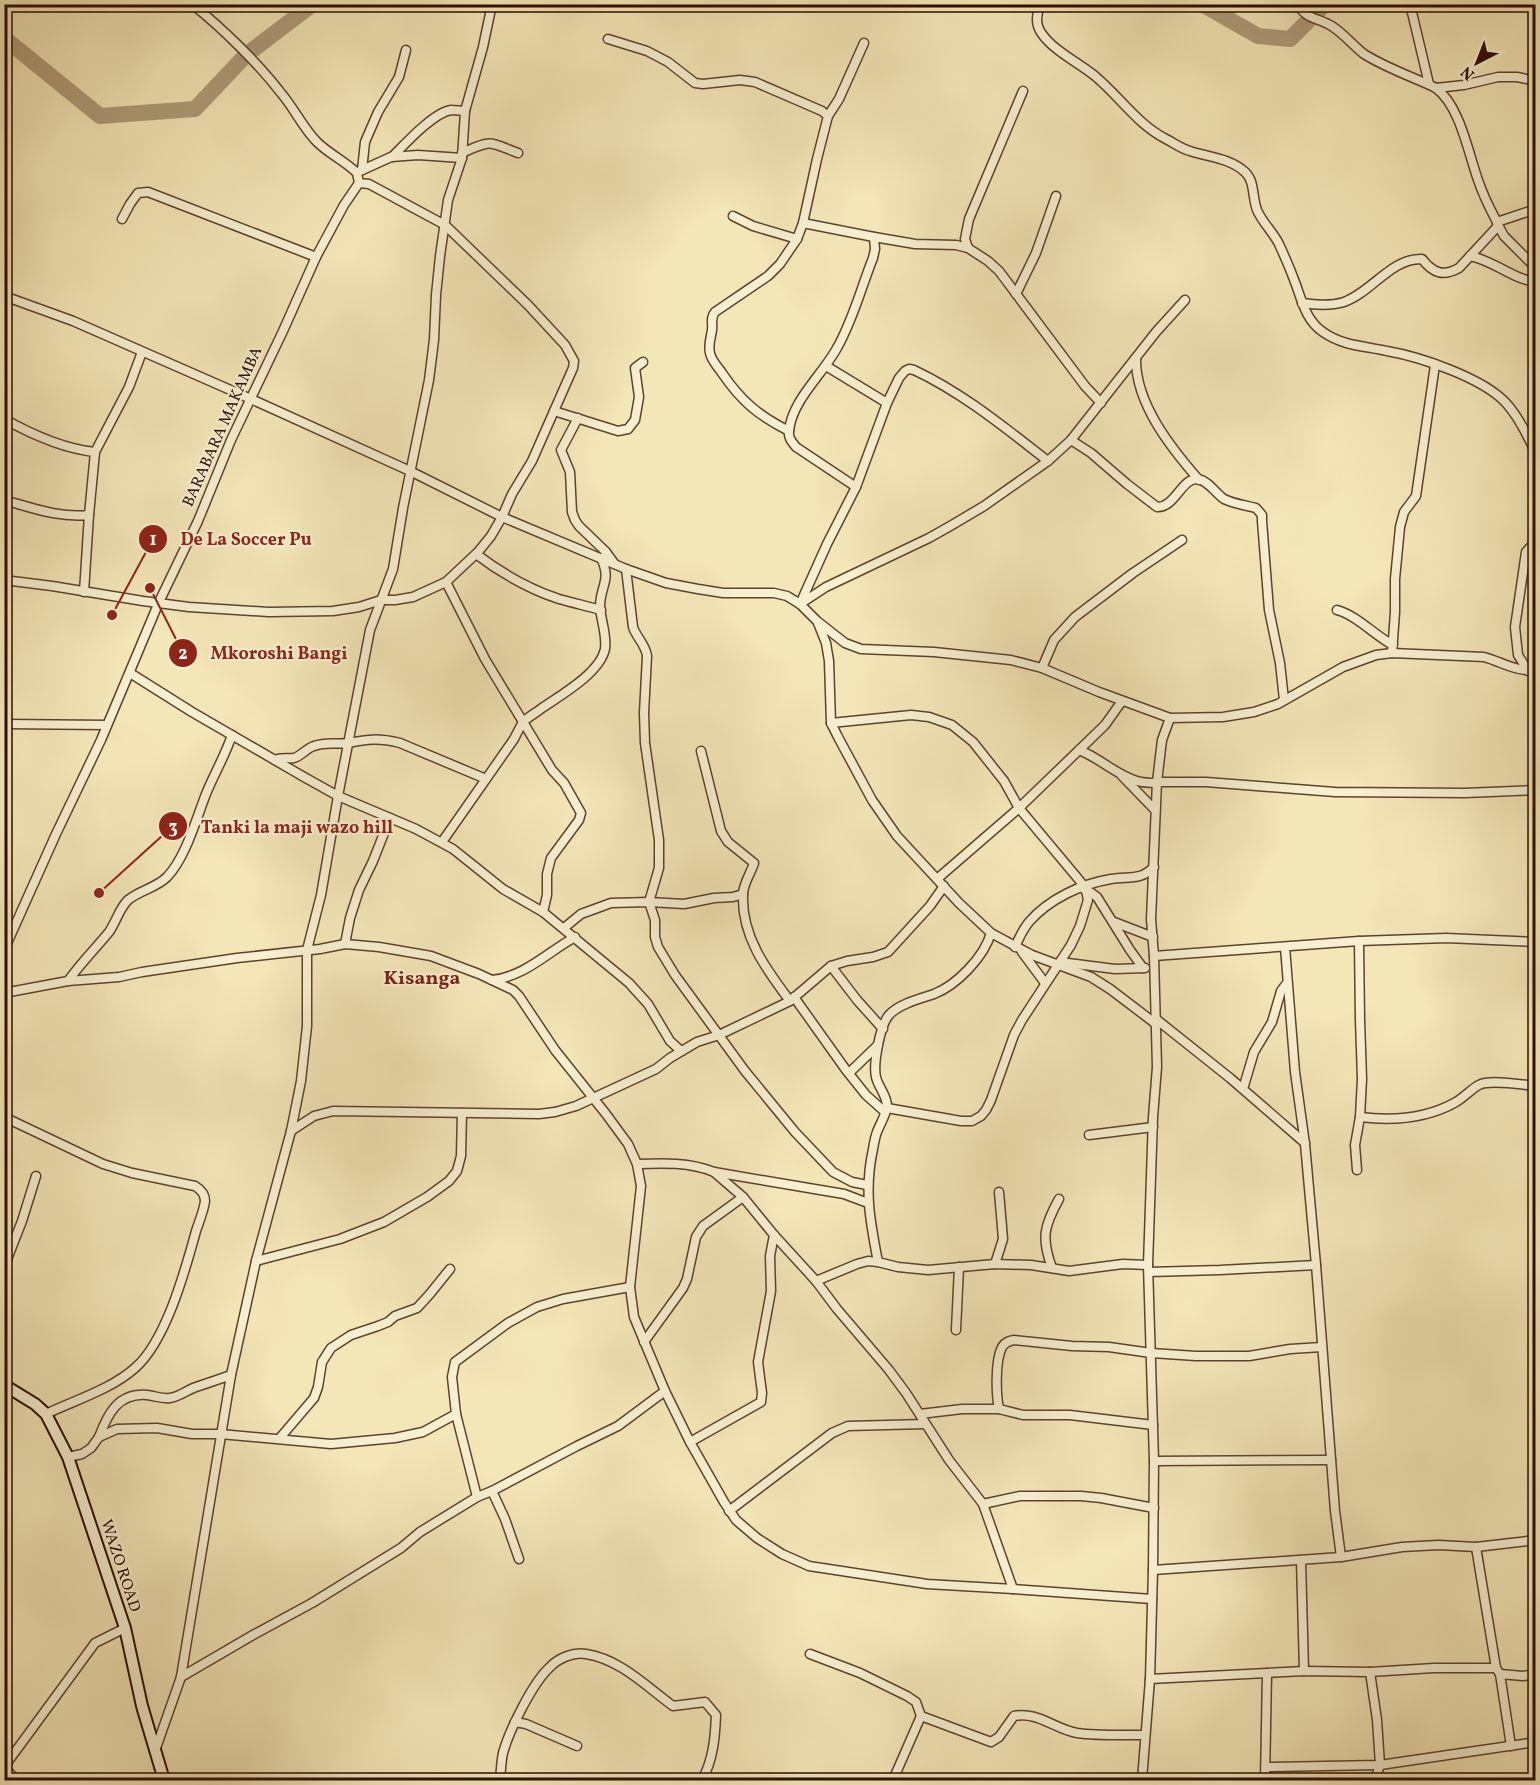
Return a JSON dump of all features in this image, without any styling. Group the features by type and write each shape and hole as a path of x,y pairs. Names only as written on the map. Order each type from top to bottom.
{"main road":[{"name":"WAZO ROAD","path":"4,1385 35,1404 46,1414 68,1457 125,1628 142,1706 164,1780"}],"street":[{"path":"192,4 221,29 274,83 294,108 315,141 329,153 360,171"},
{"path":"155,1752 181,1677 231,1374 256,1261 291,1131 301,1081 307,1026 308,950 321,895 370,630 393,569 429,380 439,266 448,200 462,155 465,111 492,4"},
{"path":"1041,4 1037,24 1042,34 1053,45 1096,76 1138,120 1163,138 1188,151 1218,158 1245,172 1251,180 1257,212 1285,256 1303,309 1321,331 1353,346 1387,351 1435,364 1480,383 1505,402 1521,424 1536,454"},
{"path":"1297,4 1302,12 1311,18 1329,24 1363,53 1433,86 1449,100 1482,191 1497,224 1504,236 1536,268"},
{"path":"1410,4 1433,86"},
{"path":"608,39 647,51 668,62 695,82 703,84 740,80 755,82 822,111 828,116"},
{"path":"789,431 758,414 742,399 710,356 712,314 768,276 780,264 797,239 803,223 828,116 839,99 864,42"},
{"path":"4,580 189,607 269,612 333,611 359,607 381,600 413,597 446,582 476,554 491,536 532,461 574,361 571,354 528,305 445,225 369,184 359,183 365,142 378,112 399,77 406,50"},
{"path":"1433,86 1464,85 1498,77 1517,77 1536,81"},
{"path":"968,248 965,239 969,219 1023,91"},
{"path":"391,158 443,112 465,111"},
{"path":"360,171 391,158 418,155 462,155 490,142 518,153"},
{"path":"1536,153 1534,168 1536,188"},
{"name":"BARABARA MAKAMBA","path":"4,950 108,724 159,602 198,521 231,440 316,257 344,205 359,183"},
{"path":"122,219 138,193 148,192 316,257"},
{"path":"1016,294 1036,253 1056,196"},
{"path":"1302,303 1314,305 1343,302 1356,296 1411,259 1422,259 1429,268 1438,272 1451,272 1459,268 1497,224 1536,209"},
{"path":"733,216 797,239"},
{"path":"803,223 915,244 956,245 968,248 988,261 999,272 1101,403"},
{"path":"856,488 796,447 789,431 792,419 807,391 838,346 855,309 873,258 874,237"},
{"path":"1470,256 1536,282"},
{"path":"4,296 73,321 251,399 410,471 502,517 626,569 677,585 723,592 774,593 787,596 800,604 845,643 861,649 897,649 989,656 1011,660 1042,668 1170,718 1223,717 1263,709 1343,668 1393,649 1484,657 1509,668 1532,671"},
{"path":"800,604 826,587 952,525 984,506 1048,461 1071,440 1185,300"},
{"path":"84,592 95,452 129,387 142,352"},
{"path":"1136,359 1138,377 1155,421 1172,450 1199,480"},
{"path":"554,411 618,430 628,429 635,420 639,397 634,368 643,362"},
{"path":"1393,649 1395,579 1400,527 1404,512 1416,496 1435,364"},
{"path":"826,366 887,403"},
{"path":"800,604 826,544 856,488 887,403 905,371 914,370 962,397 1048,461"},
{"path":"578,418 561,450 571,480 572,512 574,520 614,563"},
{"path":"4,419 80,451 95,452"},
{"path":"1071,440 1091,453 1126,484 1157,507 1166,505 1192,480 1199,480 1206,482 1227,500 1256,508 1262,514 1269,610 1280,663 1284,700"},
{"path":"4,500 71,517 89,515"},
{"path":"1042,668 1054,640 1070,622 1133,573 1182,540"},
{"path":"1532,671 1518,655 1515,627 1526,552 1536,540"},
{"path":"476,554 510,577 558,598 601,610"},
{"path":"442,842 514,739 524,721 574,686 602,658 605,651 605,639 601,598 607,579 601,558"},
{"path":"626,569 633,627 635,634 645,647 647,656 645,743 659,840 659,868 649,902 655,920 655,938 658,947 718,1035 795,1132 834,1172 852,1182 867,1185"},
{"path":"446,582 485,659 552,770 564,783 581,813 579,820 551,858 543,912"},
{"path":"1337,610 1352,615 1393,649"},
{"path":"817,621 826,643 829,661 831,723 862,782 890,827 913,855 991,933 1018,948 1091,977 1110,989 1156,1021 1243,1089 1305,1144"},
{"path":"130,673 338,796 453,849 503,889 543,912 629,983 648,1004 670,1041 681,1051"},
{"path":"937,879 1019,808 1105,725 1122,701"},
{"path":"831,723 911,715 929,717 952,725 973,742 1004,781 1019,808 1084,888 1097,897 1143,968"},
{"path":"1142,1780 1150,1679 1154,1508 1149,1268 1157,1067 1152,919 1156,783 1162,740 1170,718"},
{"path":"4,724 108,724"},
{"path":"68,981 110,930 126,902 168,877 179,859 232,735"},
{"path":"275,760 295,757 309,748 328,742 348,743 369,738 384,739 400,743 486,779"},
{"path":"1079,750 1136,781 1156,783 1206,783 1335,792 1465,793 1536,790"},
{"path":"700,752 721,831 728,842 754,863 743,894 745,920 751,942 761,961 866,1095 886,1110 961,1121 981,1116 991,1100 1014,1035 1071,945 1080,926 1088,900 1084,888"},
{"path":"1121,774 1155,810"},
{"path":"345,944 359,890 374,861 390,818"},
{"path":"1018,948 1027,924 1044,907 1057,899 1099,881 1126,876 1138,877 1154,867"},
{"path":"291,1131 314,1116 333,1111 555,1113 576,1106 656,1069 681,1051 792,999 831,966 888,952 930,906 944,886"},
{"path":"564,928 581,914 611,903 684,904 743,894"},
{"path":"1113,922 1153,937"},
{"path":"878,1262 867,1185 873,1147 886,1110 886,1100 875,1075 875,1064 886,1018 897,1009 943,990 958,979 986,945 991,933"},
{"path":"492,980 504,979 524,970 575,937"},
{"path":"1154,956 1359,940 1446,938 1536,942"},
{"path":"1357,1170 1355,1145 1360,1117 1362,1079 1359,940"},
{"path":"4,993 68,981 118,977 345,944 379,946 431,956 460,966 513,990 555,1050 628,1144 637,1164 641,1186 630,1287 634,1317 690,1443 736,1520 757,1538 782,1554 809,1566 927,1584 1152,1599"},
{"path":"1285,947 1295,1072 1305,1144 1341,1557"},
{"path":"1018,948 1045,983"},
{"path":"1058,963 1115,969 1155,967"},
{"path":"831,966 883,1029"},
{"path":"1243,1089 1254,1052 1272,1022 1281,991 1287,983"},
{"path":"849,1073 878,1045"},
{"path":"1360,1117 1381,1120 1433,1113 1455,1103 1479,1085 1505,1083 1536,1086"},
{"path":"256,1261 340,1239 384,1222 427,1197 449,1181 457,1171 461,1156 462,1113"},
{"path":"4,1117 103,1164 132,1173 195,1186 202,1192 205,1200 168,1315 148,1353 120,1379 46,1414"},
{"path":"1089,1135 1153,1127"},
{"path":"637,1164 684,1164 714,1172 844,1194 868,1203"},
{"path":"714,1172 743,1197 889,1370 949,1460 983,1504 1013,1589"},
{"path":"4,1267 36,1176"},
{"path":"995,1264 1003,1239 999,1192"},
{"path":"644,1342 683,1288 696,1237 703,1226 743,1197"},
{"path":"1052,1268 1046,1248 1046,1227 1059,1199"},
{"path":"690,1443 761,1402 762,1393 758,1373 759,1350 771,1291 770,1256 774,1235"},
{"path":"816,1281 868,1261 928,1270 995,1264 1031,1265 1069,1270 1123,1264 1149,1268 1220,1270 1316,1264"},
{"path":"956,1330 959,1268"},
{"path":"279,1439 314,1398 322,1362 331,1348 351,1335 388,1322 395,1316 417,1308 450,1269"},
{"path":"477,1497 456,1414 452,1377 454,1362 508,1323 537,1306 630,1287"},
{"path":"999,1409 996,1393 998,1372 1002,1346 1008,1341 1109,1347 1196,1356 1249,1356 1290,1349 1322,1347"},
{"path":"68,1457 82,1454 91,1448 113,1409 125,1398 135,1395 173,1398 231,1374"},
{"path":"181,1677 312,1603 401,1548 420,1533 477,1497 618,1426 665,1390"},
{"path":"920,1414 962,1409 999,1409 1023,1415 1070,1415 1152,1425"},
{"path":"99,1437 117,1429 157,1428 192,1434 220,1434 331,1444 395,1438 423,1432 456,1414"},
{"path":"729,1511 832,1433 848,1426 924,1424"},
{"path":"1154,1461 1331,1460"},
{"path":"492,1491 519,1559"},
{"path":"983,1504 1020,1496 1081,1496 1154,1508"},
{"path":"1153,1570 1341,1557 1438,1545 1476,1547 1536,1540"},
{"path":"1476,1547 1511,1746"},
{"path":"1301,1560 1304,1671"},
{"path":"16,1780 4,1767 95,1643 125,1628"},
{"path":"500,1780 502,1756 507,1740 537,1683 548,1668 558,1660 570,1655 586,1654 606,1660 629,1672 673,1706 705,1702 716,1715 714,1745 707,1771 702,1780"},
{"path":"810,1654 860,1673 916,1702 921,1716 892,1780"},
{"path":"1150,1679 1304,1671 1370,1672 1434,1668 1498,1671 1523,1676 1536,1674"},
{"path":"1370,1672 1377,1720 1380,1765 1375,1780"},
{"path":"1264,1780 1267,1673"},
{"path":"921,1716 991,1742 999,1737 1014,1716 1020,1715 1036,1716 1057,1728 1078,1733 1145,1735"},
{"path":"515,1722 526,1724 577,1746"},
{"path":"1266,1767 1380,1765 1536,1742"}],"waterway":[{"path":"4,38 100,116 195,109 246,55 313,4"},
{"path":"1202,4 1258,36 1290,39 1325,4"}],"place":[{"name":"Mkoroshi Bangi","path":"150,588"},
{"name":"De La Soccer Pu","path":"112,615"},
{"name":"Tanki la maji wazo hill","path":"99,893"}],"district":[{"name":"Kisanga","path":"422,979"}]}
